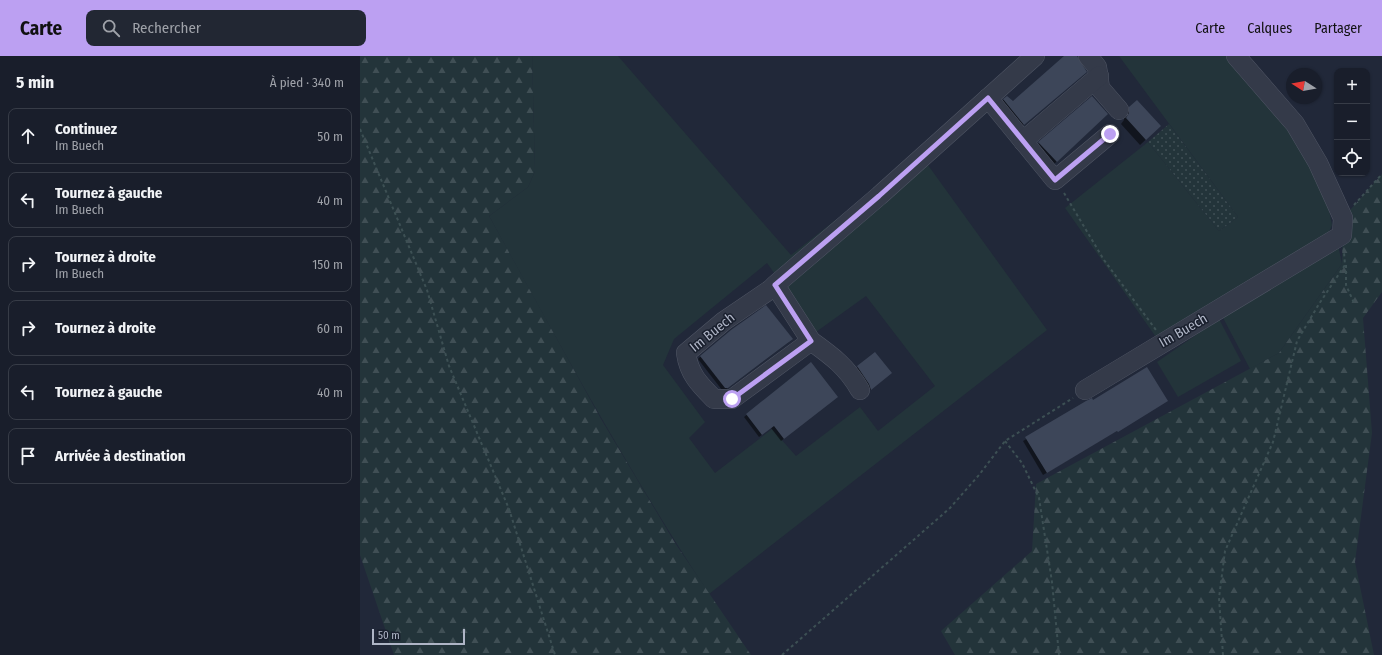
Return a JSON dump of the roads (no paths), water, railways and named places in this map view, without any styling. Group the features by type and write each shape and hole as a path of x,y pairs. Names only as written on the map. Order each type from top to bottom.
{"lane":[{"name":"Im Buech","path":"811,341 732,399 714,399 697,382 688,366 686,353 724,321 775,285 879,196 1035,56"},
{"path":"1088,56 1097,67 1100,88 1119,110"},
{"name":"Im Buech","path":"1085,390 1164,341 1219,310 1342,227 1318,163 1295,124 1236,56"},
{"path":"1023,141 1098,76"},
{"path":"988,98 1055,180 1110,134"},
{"path":"775,285 811,341 833,357 850,373 860,390"}]}
